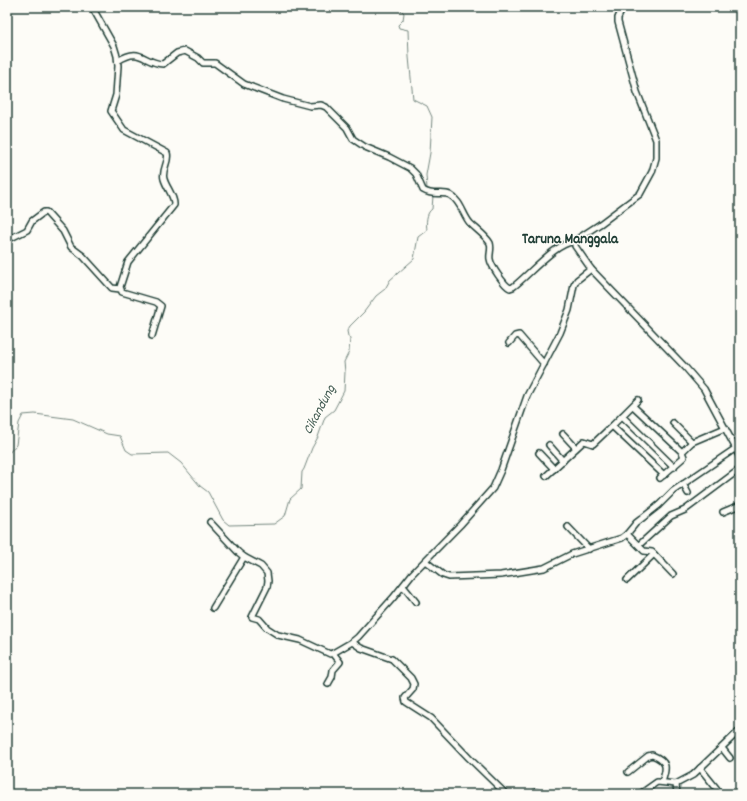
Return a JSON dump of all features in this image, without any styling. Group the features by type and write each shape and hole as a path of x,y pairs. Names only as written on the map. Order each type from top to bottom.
{"street":[{"path":"92,7 114,46 118,61 116,95 111,111 124,130 167,154 168,156 163,174 175,203 128,262 122,277 120,289"},
{"path":"118,61 124,57 136,54 159,64 163,64 177,53 187,51 203,63 215,63 244,84 283,99 310,106 321,104 330,109 347,128 353,139 365,147 410,168 416,174 423,190 431,194 446,194 452,196 469,222 488,240 491,247 491,262 503,281 510,288 518,284 555,249 570,242 575,242 577,239 640,194 652,172 656,158 656,140 638,92 618,22 618,18 623,7"},
{"path":"7,240 26,230 32,221 46,212 63,231 72,248 83,256 112,288 120,289 122,292 156,302 161,306 152,336"},
{"path":"575,242 576,250 591,269 685,367 704,389 740,458"},
{"path":"210,522 244,557 264,568 268,576 267,587 252,616 259,619 267,628 278,635 300,640 326,653 333,654 352,642 493,488 501,470 527,396 560,333 566,318 574,285 577,280 591,269"},
{"path":"509,343 515,336 519,335 544,364"},
{"path":"546,476 584,441 593,444 638,400"},
{"path":"612,426 662,477 674,467 684,457 682,452 633,406"},
{"path":"622,416 674,467"},
{"path":"673,423 692,442"},
{"path":"682,452 692,442 725,428"},
{"path":"563,434 576,448"},
{"path":"425,561 443,575 449,577 501,575 544,568 572,554 622,538 636,523 659,505 673,491 740,442"},
{"path":"549,445 563,461"},
{"path":"539,453 554,469"},
{"path":"639,545 671,516 685,510 740,469"},
{"path":"683,484 688,492"},
{"path":"723,512 740,505"},
{"path":"568,527 588,549"},
{"path":"627,534 644,550 650,551 654,554 673,574"},
{"path":"627,580 654,554"},
{"path":"212,608 244,557"},
{"path":"403,586 416,602"},
{"path":"352,642 363,649 389,658 396,663 411,678 414,684 413,689 406,696 406,702 431,718 506,794"},
{"path":"328,684 332,677 333,670 340,662 333,654"},
{"path":"640,794 657,782 676,784 686,780 740,730"},
{"path":"722,748 730,758"},
{"path":"628,772 652,755 665,766 666,769 662,782"},
{"path":"700,768 717,789"},
{"path":"676,784 677,794"},
{"path":"534,794 536,792 542,794"}],"waterway":[{"name":"Cikandung","path":"398,7 404,13 403,20 398,25 399,28 408,30 413,99 427,106 432,117 430,153 426,175 427,189 429,191"},
{"name":"Cikandung","path":"7,455 16,445 19,423 23,415 35,414 73,419 107,434 120,436 126,450 132,454 168,453 181,463 200,486 208,492 223,520 229,525 274,524 285,516 290,499 301,489 302,472 318,437 325,417 334,410 344,391 344,362 349,352 350,339 347,331 376,296 385,289 390,280 414,259 418,237 427,230 427,218 432,209 433,196"}],"district":[{"name":"Taruna Manggala","path":"570,240"}]}
